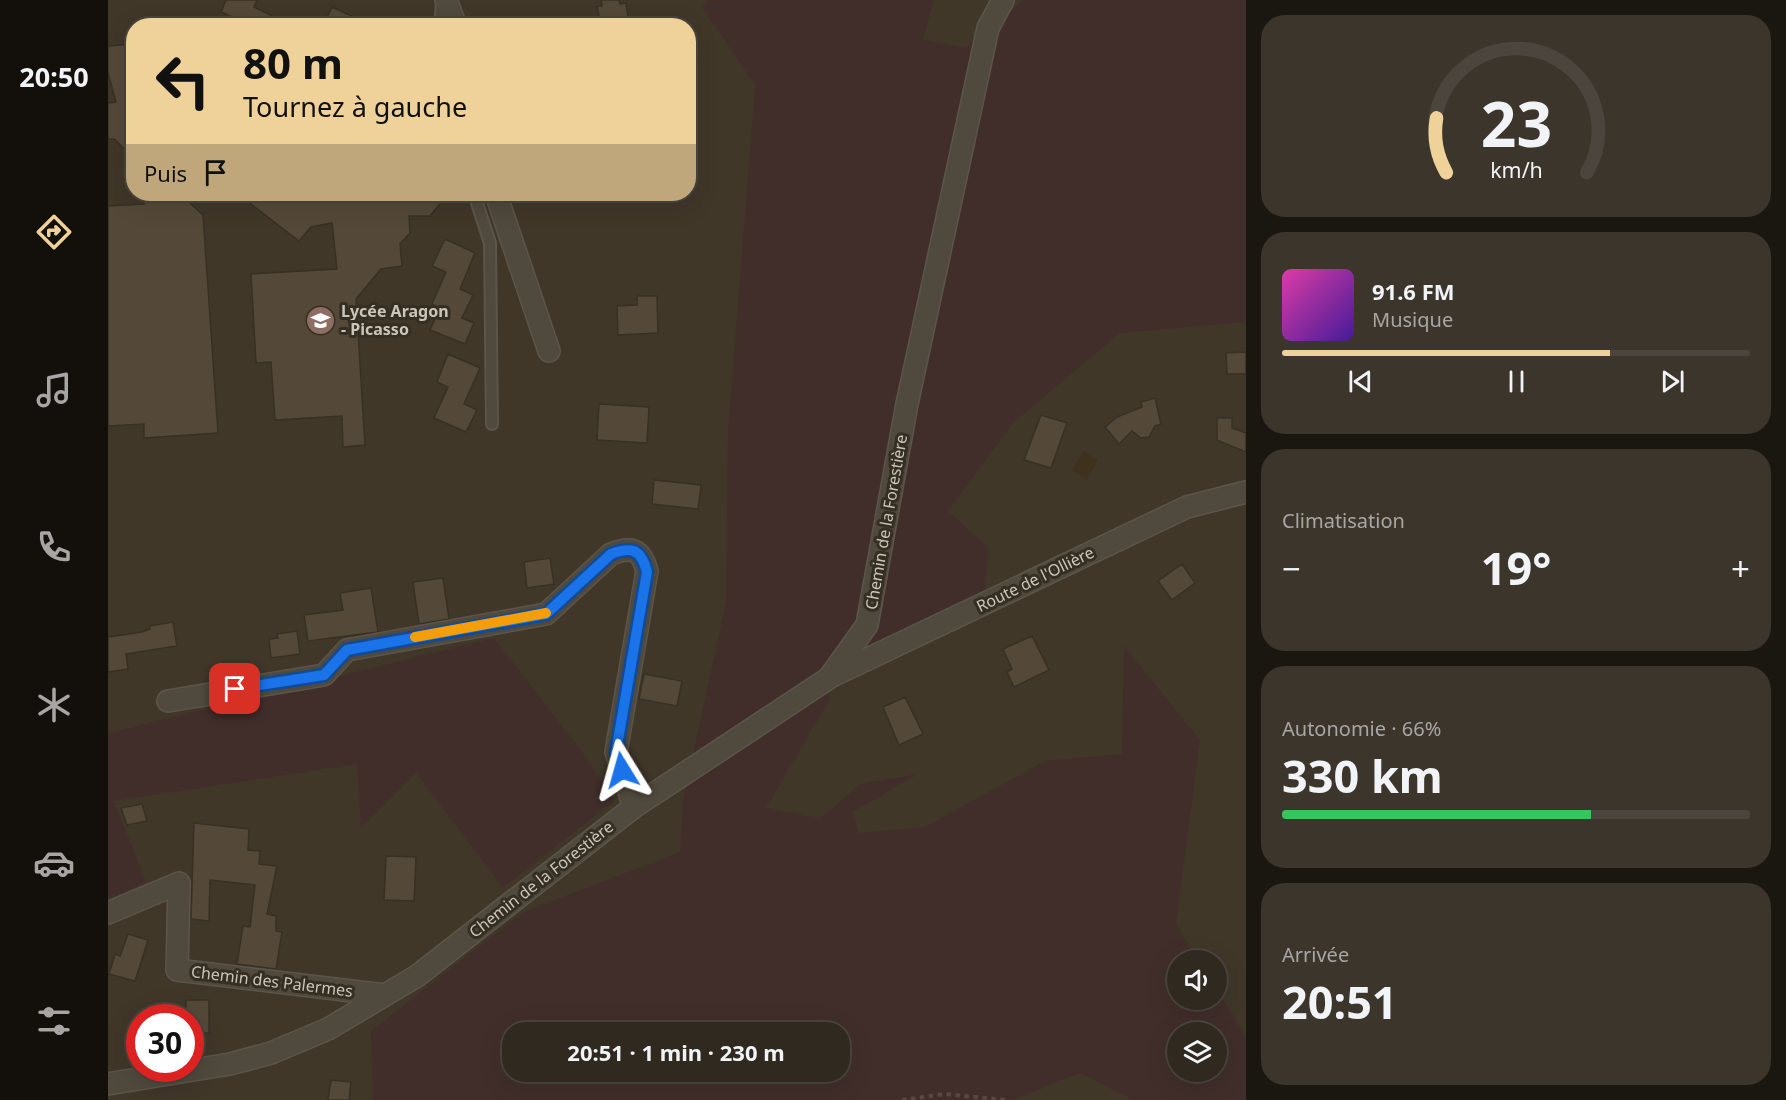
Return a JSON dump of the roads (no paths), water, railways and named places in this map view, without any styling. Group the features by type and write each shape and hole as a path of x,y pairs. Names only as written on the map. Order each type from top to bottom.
{"street":[{"path":"444,0 452,18"},
{"name":"Chemin de la Forestière","path":"108,1084 230,1064 271,1053 328,1029 417,976 634,807 829,678 867,625 906,404 988,28 1003,0"},
{"path":"498,201 549,351"},
{"name":"Route de l'Ollière","path":"829,678 1187,507 1246,492"},
{"path":"168,700 324,675 347,650 546,614 611,554 624,549 638,552 644,559 647,572 616,752 634,807"},
{"name":"Chemin des Palermes","path":"108,913 179,883 177,970 385,995"}],"lane":[{"path":"441,18 444,0"},
{"path":"476,201 490,243 492,424"}],"place":[{"name":"Lycée Aragon - Picasso","path":"320,320"}]}
